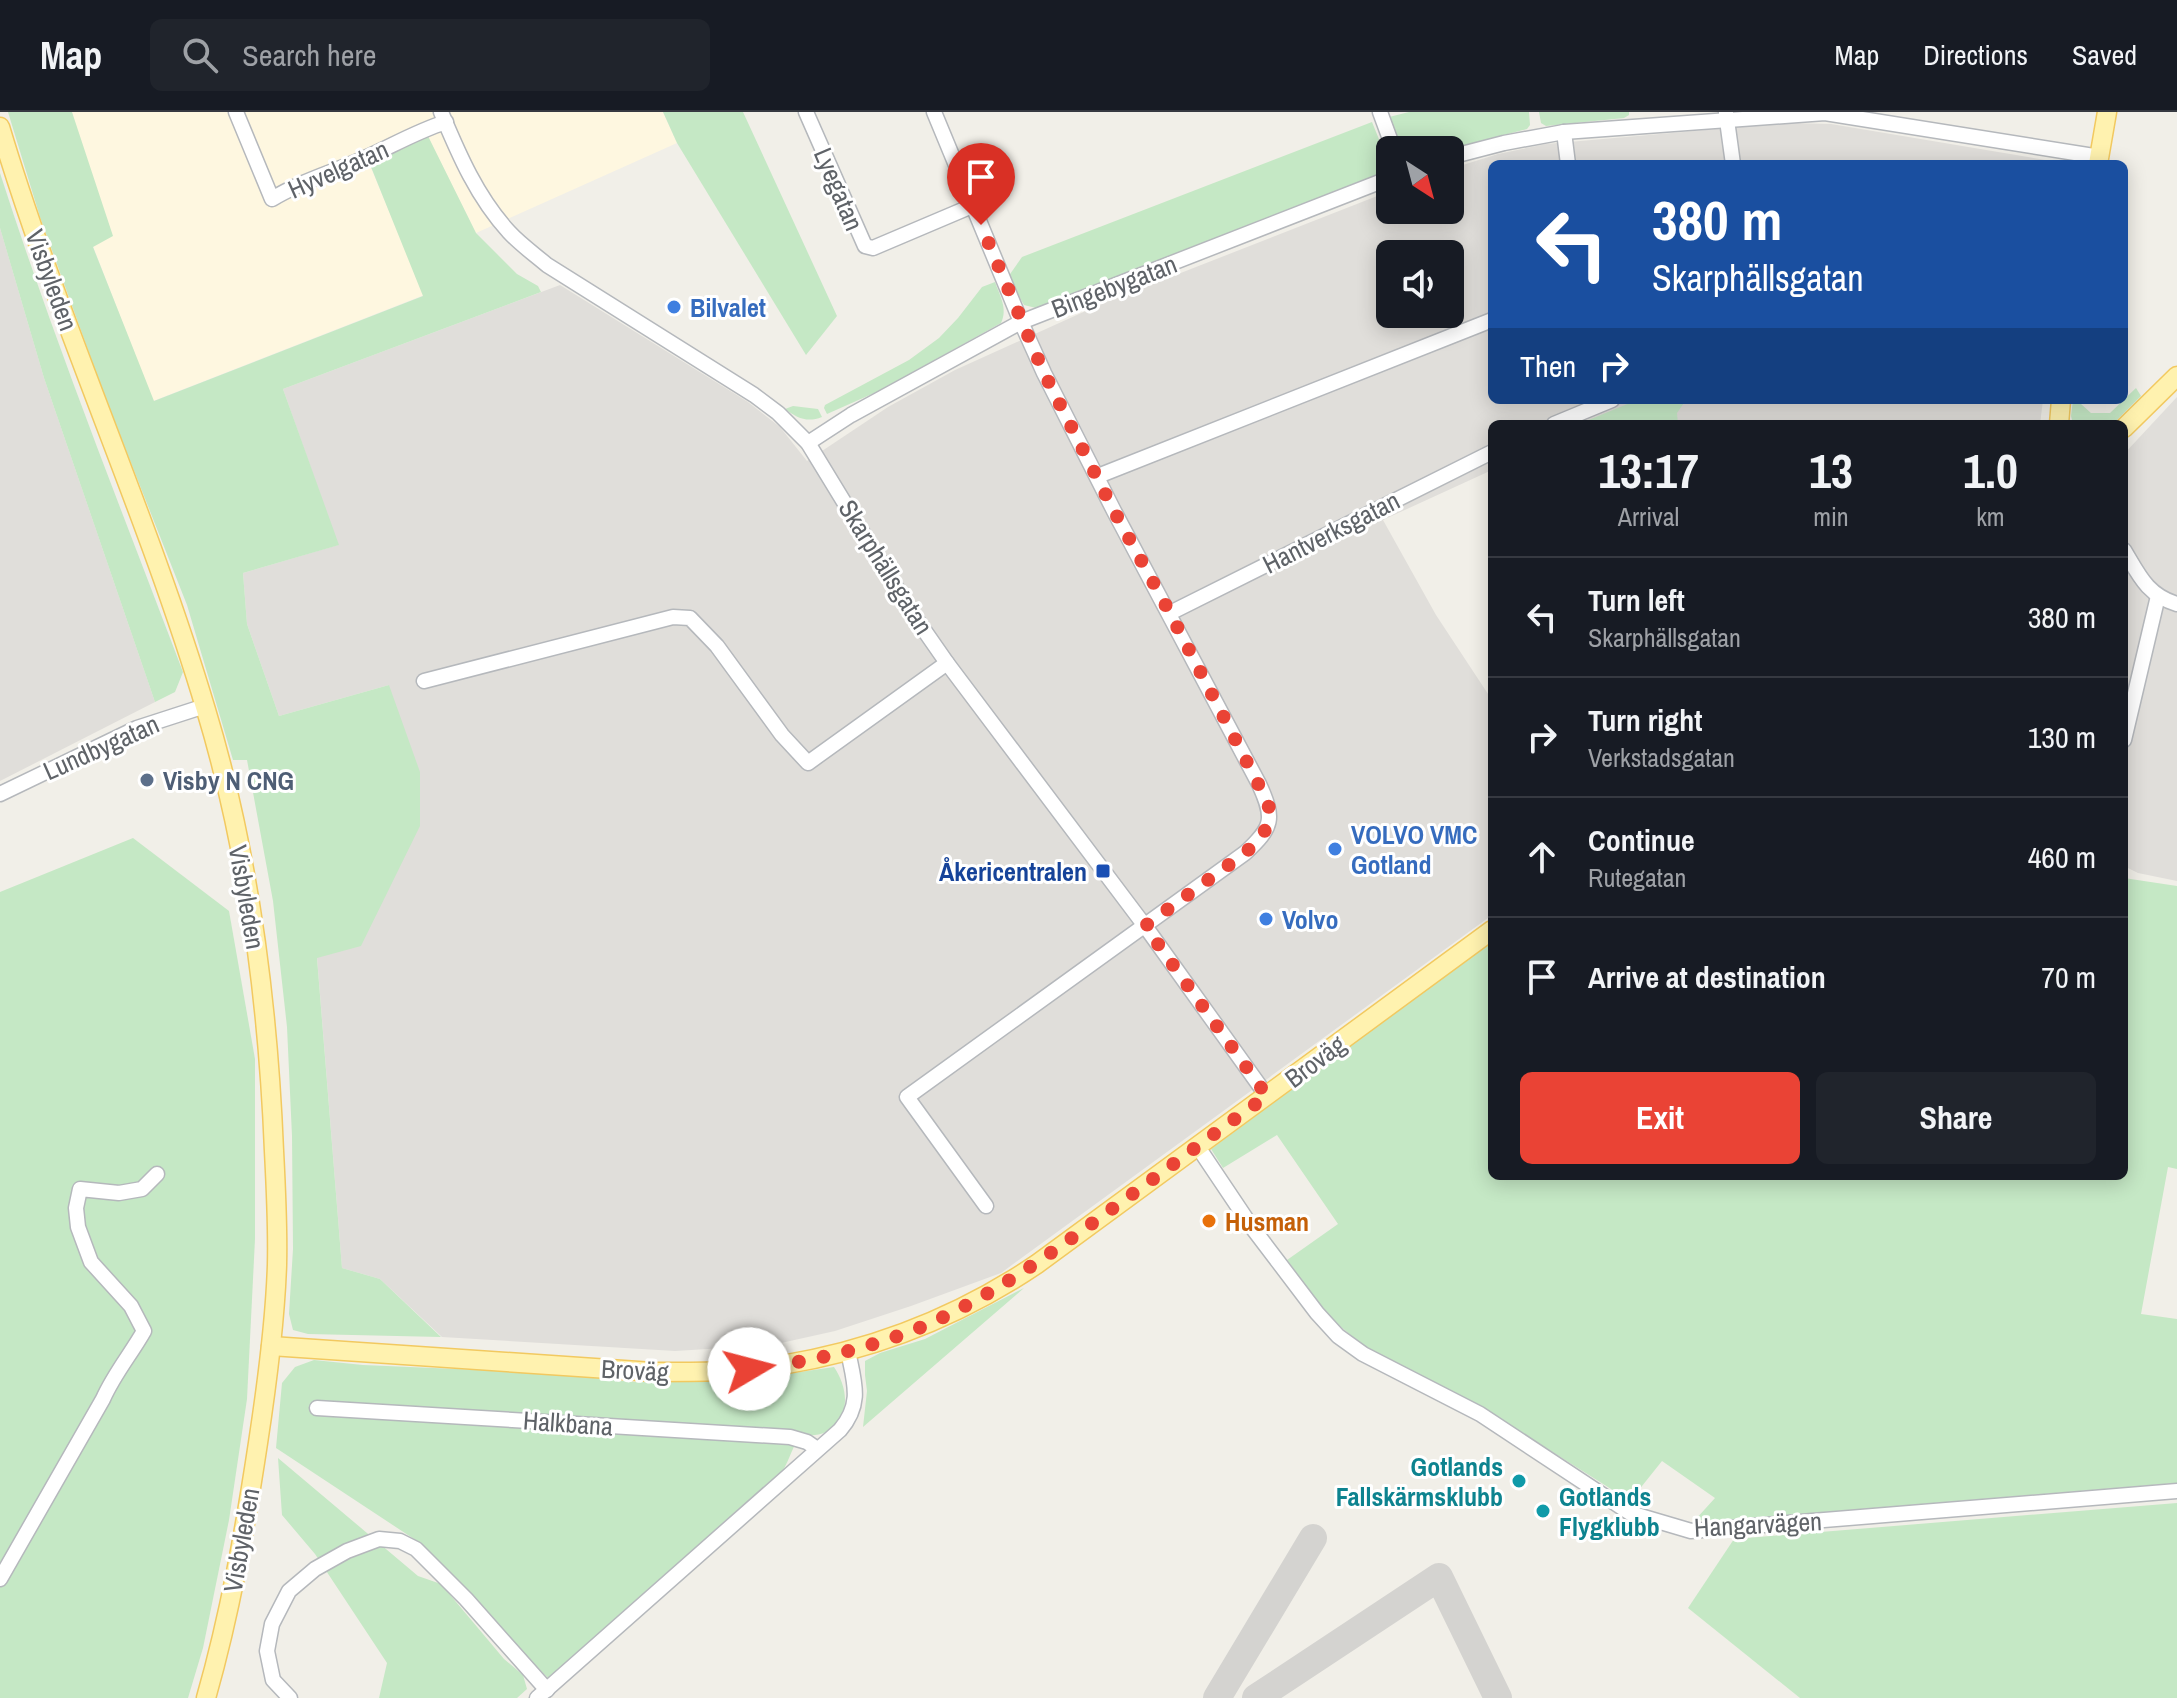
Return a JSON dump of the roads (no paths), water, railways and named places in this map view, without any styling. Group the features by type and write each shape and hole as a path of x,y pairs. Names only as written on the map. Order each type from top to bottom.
{"main road":[{"path":"2099,160 2107,112"},
{"name":"Visbyleden","path":"0,127 45,262 156,559 205,706 246,882 257,954 266,1030 277,1266 271,1346 240,1553 206,1698"},
{"path":"2128,424 2177,376"},
{"name":"Broväg","path":"271,1346 653,1372 749,1369 848,1351 930,1323 1012,1280 1488,933"}],"street":[{"name":"Hyvelgatan","path":"236,112 272,199 288,189 367,157 444,117"},
{"name":"Lyegatan","path":"806,112 865,246 873,248 972,206"},
{"path":"934,112 1044,373 1259,784 1270,811 1262,837 1245,853 907,1097 986,1206"},
{"path":"1380,112 1389,136"},
{"path":"1464,154 1564,132 1726,116 1839,113 2099,160"},
{"path":"1726,116 1732,160"},
{"name":"Skarphällsgatan","path":"444,117 477,189 524,247 547,265 754,395 778,413 808,443 908,607 947,663 1145,926 1267,1096"},
{"path":"1564,132 1568,160"},
{"name":"Bingebygatan","path":"808,443 851,415 1021,322 1376,183"},
{"path":"1098,476 1488,322"},
{"path":"1562,420 1593,404"},
{"name":"Hantverksgatan","path":"1170,613 1488,454"},
{"path":"2128,556 2148,588 2177,604"},
{"path":"2128,723 2158,596"},
{"path":"424,681 673,617 690,618 717,646 782,735 808,763 947,663"},
{"name":"Lundbygatan","path":"0,794 137,728 205,706"},
{"name":"Hangarvägen","path":"1198,1147 1251,1226 1338,1336 1363,1354 1480,1414 1630,1513 1691,1531 2177,1491"},
{"path":"0,1579 103,1399 112,1377 129,1358 144,1331 131,1306 91,1262 78,1227 76,1208 80,1189 119,1193 142,1189 157,1174"},
{"path":"290,1698 273,1680 267,1651 272,1624 289,1591 315,1569 347,1551 379,1539 400,1541 416,1549 466,1599 542,1694 840,1430 853,1412 855,1387 848,1351"},
{"name":"Halkbana","path":"317,1408 790,1437 817,1449"}],"place":[{"name":"Bilvalet","path":"674,307"},
{"name":"Visby N CNG","path":"147,780"},
{"name":"VOLVO VMC Gotland","path":"1335,849"},
{"name":"Åkericentralen","path":"1103,871"},
{"name":"Volvo","path":"1266,919"},
{"name":"Husman","path":"1209,1221"},
{"name":"Gotlands Fallskärmsklubb","path":"1519,1481"},
{"name":"Gotlands Flygklubb","path":"1543,1511"}]}
